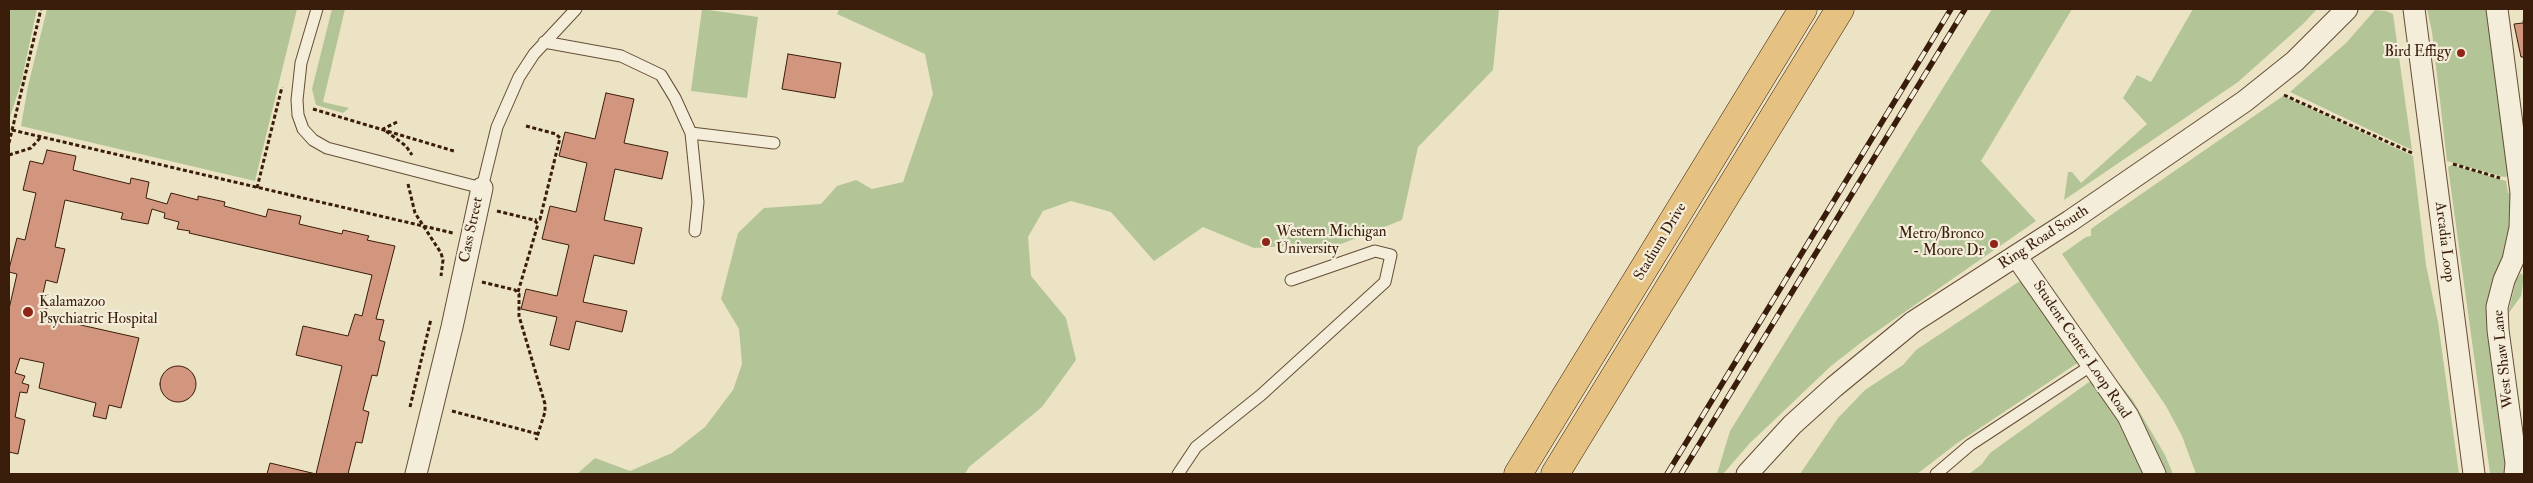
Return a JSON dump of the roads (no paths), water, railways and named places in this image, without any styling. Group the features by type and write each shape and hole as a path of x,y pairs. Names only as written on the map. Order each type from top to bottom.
{"main road":[{"name":"Stadium Drive","path":"1518,474 1803,9"},
{"name":"Stadium Drive","path":"1555,474 1840,9"}],"street":[{"name":"Ring Road South","path":"1747,474 1792,425 1834,386 1913,322 2168,155 2245,100 2295,61 2347,9"},
{"name":"Arcadia Loop","path":"2414,9 2474,474"},
{"name":"West Shaw Lane","path":"2497,9 2521,193 2520,228 2513,260 2504,280 2497,307 2498,330 2516,463 2515,474"},
{"name":"Cass Street","path":"416,474 480,197"},
{"name":"Student Center Loop Road","path":"2016,256 2128,416 2155,474"}],"lane":[{"path":"317,9 301,64 297,105 303,129 313,140 327,148 407,168 480,197"},
{"name":"Cass Street","path":"480,197 497,127 519,77 544,42 576,9"},
{"path":"544,42 621,56 661,75 675,98 691,133 698,202 695,231"},
{"path":"691,133 774,143"},
{"path":"1178,474 1196,447 1261,395 1385,282 1391,255 1375,251 1291,280"},
{"path":"1936,474 1970,445 2089,367 2092,362"}],"railway":[{"path":"1667,474 1951,9"},
{"path":"1681,474 1965,9"}],"place":[{"name":"Bird Effigy","path":"2461,53"},
{"name":"Western Michigan University","path":"1266,242"},
{"name":"Metro/Bronco - Moore Dr","path":"1994,244"},
{"name":"Kalamazoo Psychiatric Hospital","path":"28,312"}]}
